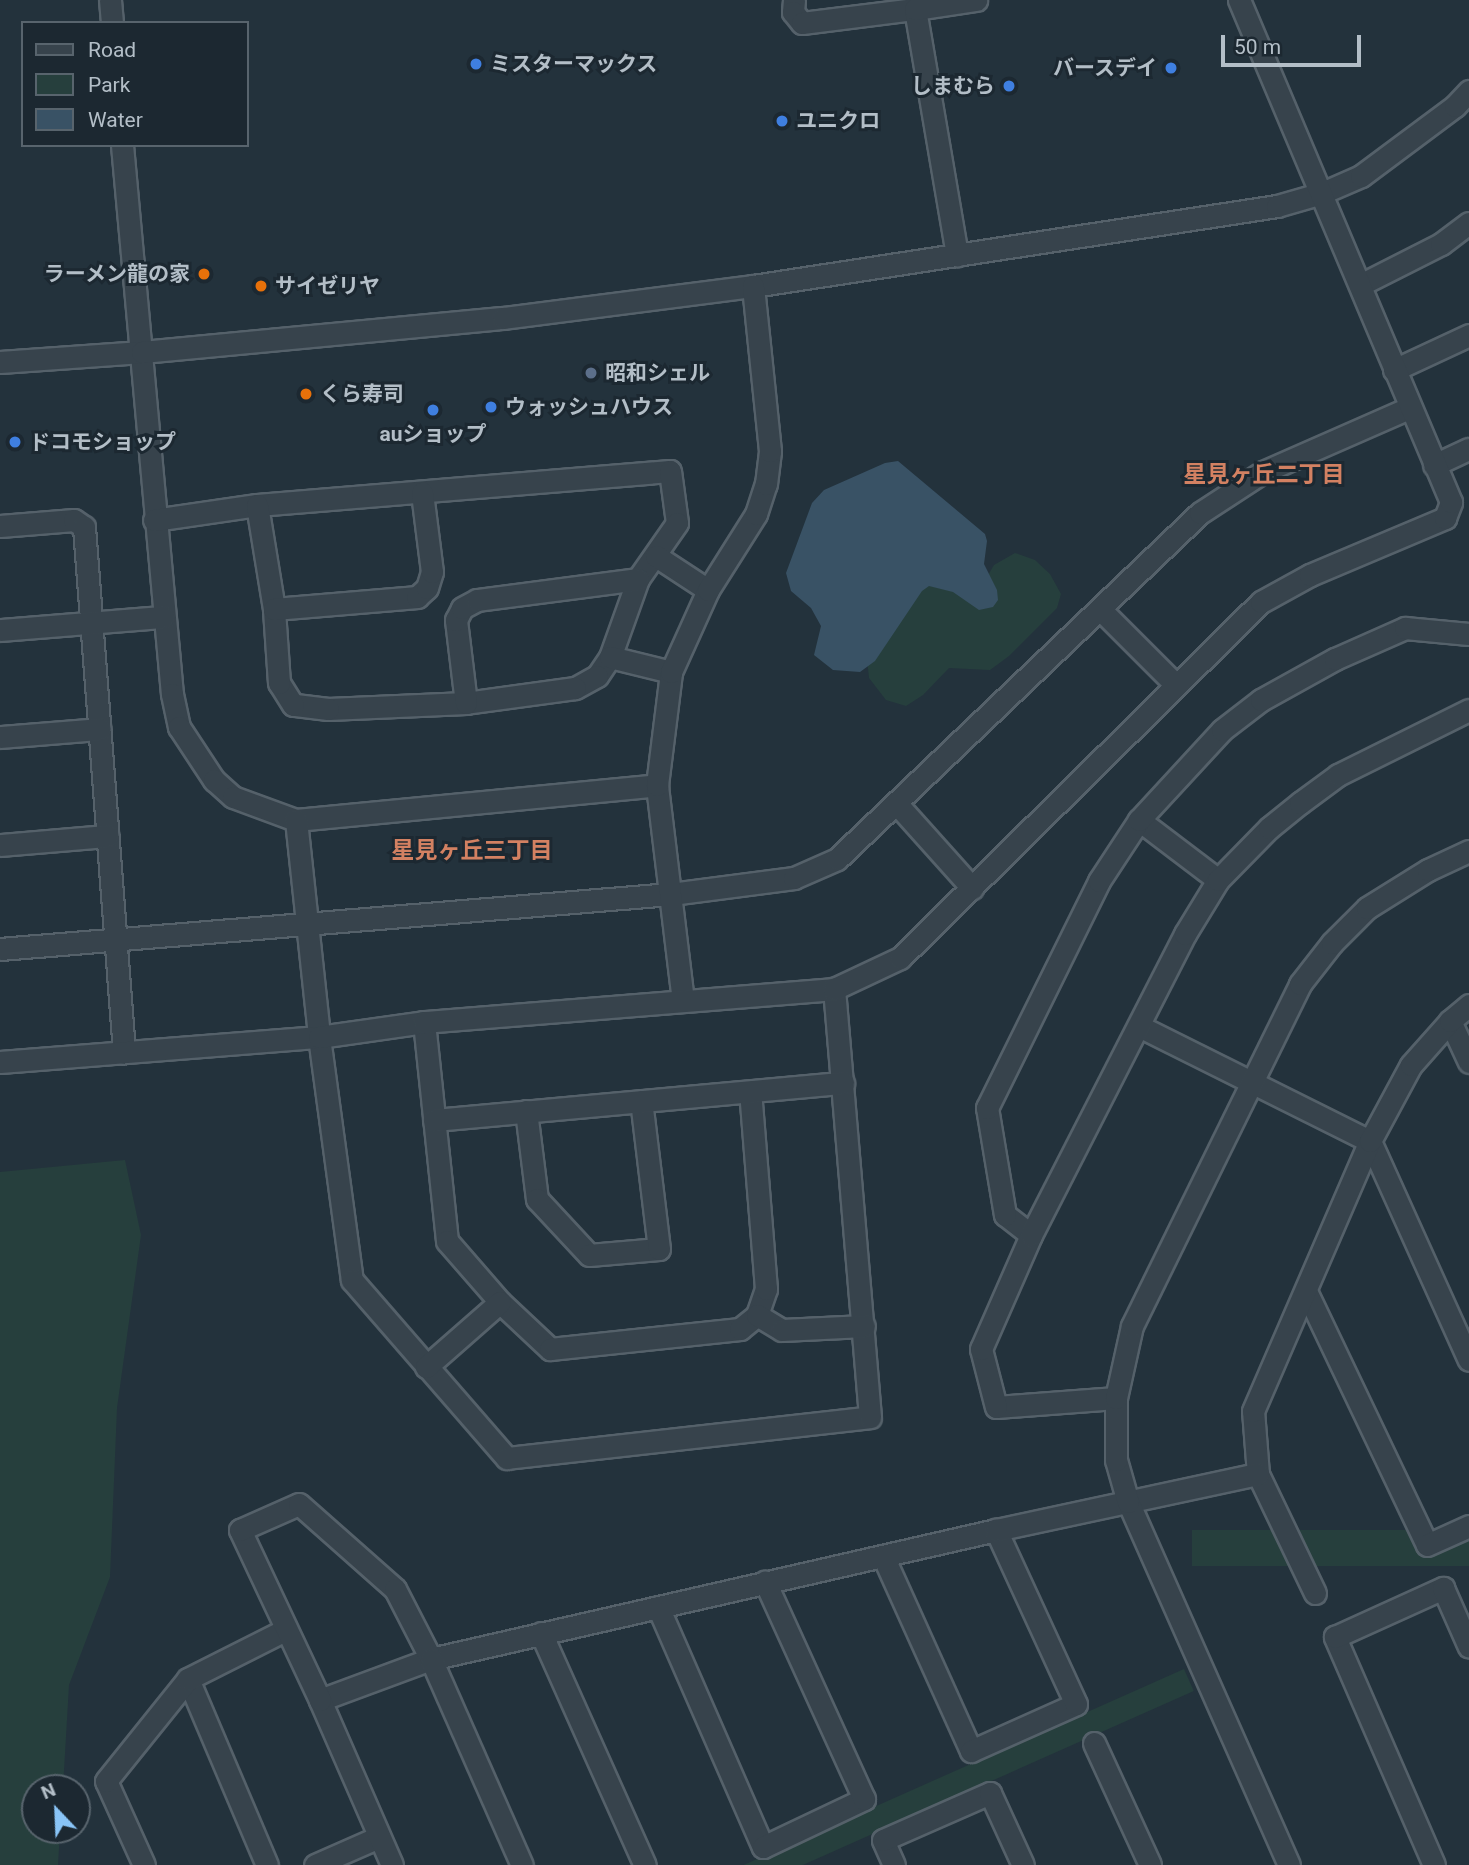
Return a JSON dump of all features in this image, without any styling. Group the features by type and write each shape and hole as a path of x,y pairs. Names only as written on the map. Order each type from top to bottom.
{"street":[{"path":"110,0 112,21"},
{"path":"794,0 793,12 802,23 976,0"},
{"path":"0,1062 319,1037 424,1022 834,989 900,958 1261,602 1310,575 1444,517 1451,502 1409,408 1322,193 1239,0"},
{"path":"915,9 957,255"},
{"path":"0,362 142,352 503,317 753,286 1226,216 1277,206 1322,193 1361,176 1455,107 1469,91"},
{"path":"122,147 142,352 154,520 172,694 179,727 214,780 233,797 296,820 657,786"},
{"path":"1360,285 1441,244 1469,223"},
{"path":"683,1000 657,786 671,673 708,590 756,514 766,484 770,451 753,286"},
{"path":"1394,370 1469,335"},
{"path":"0,949 309,926 671,894 794,878 837,859 1199,513 1263,472 1409,408"},
{"path":"1434,465 1469,449"},
{"path":"154,520 257,505 670,471 677,523 638,579 610,657 597,676 575,688 466,703 328,709 293,705 279,683 274,609 257,505"},
{"path":"274,609 417,597 427,588 432,572 422,493"},
{"path":"0,526 74,520 83,527 124,1052"},
{"path":"656,556 708,590"},
{"path":"466,703 456,620 462,608 477,600 638,579"},
{"path":"1100,609 1176,685"},
{"path":"0,631 163,617"},
{"path":"1031,1235 1005,1215 987,1108 1099,881 1139,820 1222,730 1261,700 1335,659 1405,628 1469,634"},
{"path":"610,657 671,673"},
{"path":"1116,1398 996,1407 981,1349 1031,1235 1185,934 1218,880 1269,828 1339,775 1469,710"},
{"path":"0,737 100,729"},
{"path":"897,804 972,888"},
{"path":"296,820 319,1037 352,1280 507,1458 870,1417 834,989"},
{"path":"1139,820 1218,880"},
{"path":"0,845 108,836"},
{"path":"1289,1865 1128,1502 1116,1460 1116,1398 1132,1326 1300,985 1332,943 1367,908 1428,870 1469,851"},
{"path":"1315,1593 1258,1474 1253,1411 1268,1370 1306,1291 1370,1141 1411,1065 1450,1021 1469,1005"},
{"path":"1450,1021 1469,1062"},
{"path":"424,1022 447,1241 500,1303 550,1349 740,1329 757,1315 766,1289 750,1092"},
{"path":"1139,1026 1251,1085 1370,1141 1469,1360"},
{"path":"434,1120 843,1083"},
{"path":"526,1111 537,1199 589,1255 659,1249 641,1101"},
{"path":"1306,1291 1427,1545 1469,1526"},
{"path":"426,1367 500,1303"},
{"path":"757,1315 782,1330 864,1326"},
{"path":"320,1700 430,1659 996,1530 1258,1474"},
{"path":"392,1865 320,1700 240,1530 299,1504 395,1589 430,1659 522,1865"},
{"path":"883,1556 971,1751 1076,1704 996,1530"},
{"path":"658,1607 763,1847 864,1799 765,1582"},
{"path":"1434,1865 1335,1637 1443,1588 1469,1647"},
{"path":"144,1865 106,1781 188,1679 285,1629"},
{"path":"541,1633 645,1865"},
{"path":"188,1679 267,1865"},
{"path":"1094,1743 1150,1865"},
{"path":"894,1865 883,1840 990,1793 1023,1865"},
{"path":"315,1865 379,1837"}],"green space":[{"path":"1015,553 1035,560 1050,574 1061,594 1057,608 1009,656 990,670 949,668 923,695 906,706 886,700 869,678 867,659 905,601 936,581 978,592 994,565"},
{"path":"125,1160 141,1235 117,1408 110,1577 69,1685 64,1774 21,1774 21,1844 59,1844 58,1865 0,1865 0,1172"},
{"path":"1192,1530 1469,1530 1469,1566 1192,1566"},
{"path":"1184,1669 1194,1691 803,1865 744,1865"}],"water":[{"path":"898,461 985,534 987,541 984,564 997,590 998,600 993,607 979,610 953,592 929,586 922,591 875,661 860,672 833,670 814,655 821,626 811,608 791,591 786,573 812,503 824,490 885,463"}],"place":[{"name":"ミスターマックス","path":"476,64"},
{"name":"バースデイ","path":"1171,68"},
{"name":"しまむら","path":"1009,86"},
{"name":"ユニクロ","path":"782,121"},
{"name":"ラーメン龍の家","path":"204,274"},
{"name":"サイゼリヤ","path":"261,286"},
{"name":"昭和シェル","path":"591,373"},
{"name":"くら寿司","path":"306,394"},
{"name":"ウォッシュハウス","path":"491,407"},
{"name":"auショップ","path":"433,410"},
{"name":"ドコモショップ","path":"15,442"}],"district":[{"name":"星見ヶ丘二丁目","path":"1264,475"},
{"name":"星見ヶ丘三丁目","path":"472,851"}]}
